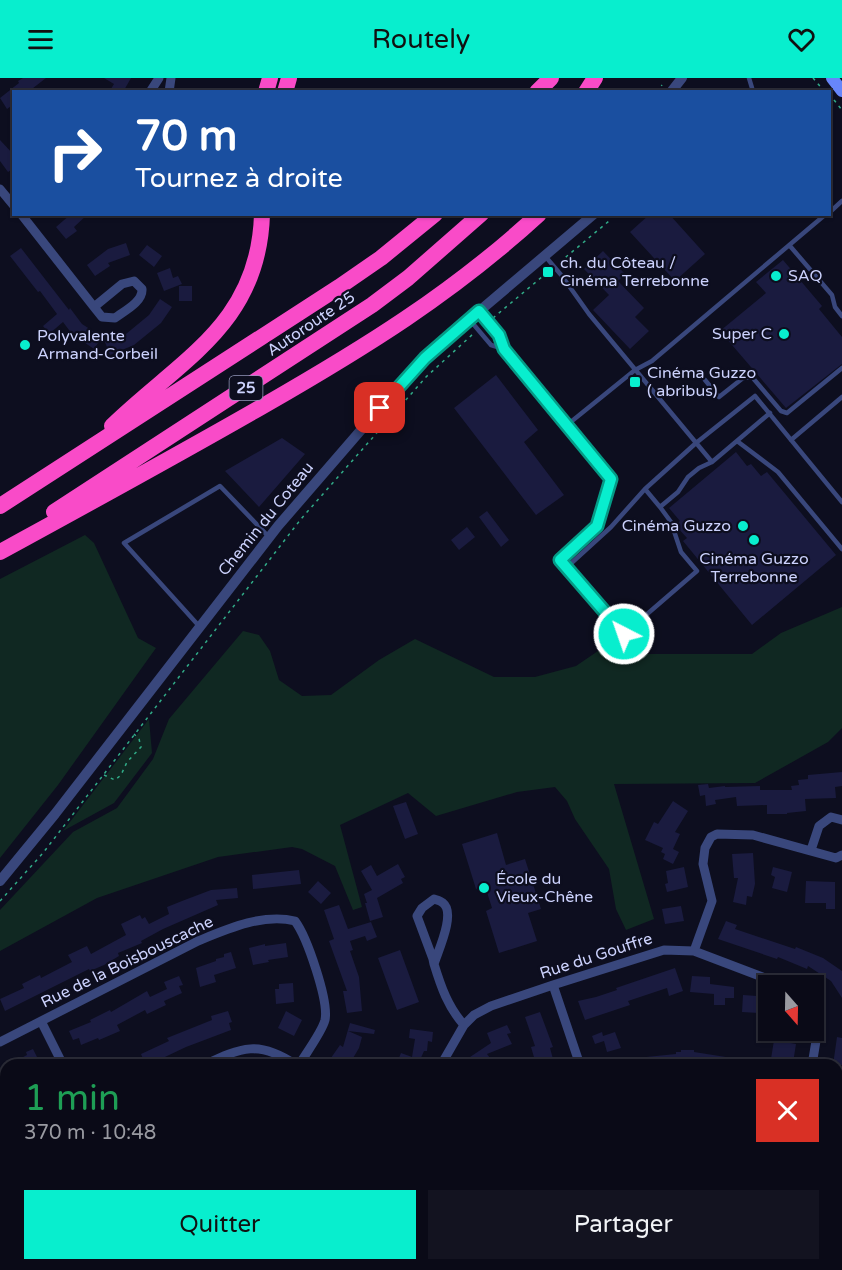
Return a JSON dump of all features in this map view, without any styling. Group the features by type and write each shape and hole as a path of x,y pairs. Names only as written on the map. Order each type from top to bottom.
{"highway":[{"path":"539,90 551,78"},
{"path":"87,450 142,397 194,356 228,317 243,293 255,264 262,216"},
{"name":"Autoroute 25","path":"0,506 331,292 381,258 433,216"},
{"name":"Autoroute 25","path":"0,546 372,305 426,263 479,216"},
{"path":"0,552 164,464 380,337 471,273 537,216"}],"main road":[{"path":"832,78 836,93"}],"street":[{"path":"673,90 682,78"},
{"path":"0,189 12,204"},
{"path":"25,216 94,307 102,317 115,318 140,299 142,289 134,281 127,281 94,307"},
{"name":"Chemin du Coteau","path":"0,881 50,822 269,537 406,378 469,319 592,216"},
{"path":"811,850 819,826 831,818 842,820"},
{"path":"694,951 712,901 704,864 705,848 711,837 717,834 753,835 836,858 842,855"},
{"path":"434,964 449,919 448,909 444,903 434,899 422,908 417,916 444,997 464,1025"},
{"name":"Rue de la Boisbouscache","path":"0,1042 198,941 232,928 284,918 296,921 302,931 319,981 325,1008 326,1017 323,1026 302,1059"},
{"name":"Rue du Gouffre","path":"444,1059 464,1025 474,1015 491,1006 664,950 694,951 758,975"},
{"path":"553,985 578,1059"},
{"path":"41,1021 60,1059"},
{"path":"813,1059 816,1041"},
{"path":"218,1059 234,1052 255,1048 269,1050 286,1059"}],"lane":[{"path":"749,78 752,88"},
{"path":"567,425 635,370 652,361 825,216"},
{"path":"790,246 832,295 835,307 842,316"},
{"path":"545,256 635,370 712,462"},
{"path":"479,311 499,335 504,349 611,479 597,526 560,560 624,634 697,571 681,552 671,522 645,489"},
{"path":"469,319 490,345 504,349"},
{"path":"705,380 719,397 743,378 752,377 781,411 787,413 842,368"},
{"path":"566,568 611,528 645,489 696,443 754,396 842,502"},
{"path":"791,440 842,397"},
{"path":"660,507 678,492 688,477 699,468 712,462 770,413"},
{"path":"737,441 778,472 842,549"},
{"path":"199,626 124,543 220,486 269,537"}],"path":[{"path":"813,78 823,90"},
{"path":"836,93 842,110"},
{"path":"562,260 609,221 610,216"},
{"path":"494,318 548,272"},
{"name":"Chemin du Coteau","path":"0,901 43,853 301,519 426,377 472,336"},
{"path":"103,774 115,780 121,775 127,762 141,747 139,739 134,734"}],"green space":[{"path":"85,535 94,543 138,638 156,648 58,785 0,858 0,579"},
{"path":"842,607 842,728 828,742 755,783 614,784 654,919 626,930 616,909 609,869 575,819 567,801 555,787 517,792 436,816 408,793 340,825 362,907 353,910 335,866 302,849 292,847 218,857 97,898 0,951 0,910 73,832 117,808 153,759 169,719 243,631 259,635 270,651 279,680 302,696 331,695 379,660 415,639 494,677 535,677 576,666 620,636 635,654 752,654 781,633"},
{"path":"149,719 152,753 114,803 63,831"}],"building":[{"path":"23,78 46,78 31,90 12,90 12,105 7,109 0,98 19,83 18,81"},
{"path":"104,78 131,78 124,90 110,90 114,84"},
{"path":"0,140 12,153 12,169 8,172 0,161"},
{"path":"69,216 86,216 74,227 77,231 66,239 56,227"},
{"path":"648,216 671,216 705,254 675,281 630,232"},
{"path":"126,243 130,255 108,263 110,266 95,276 87,265 108,249"},
{"path":"147,245 162,256 154,267 139,255"},
{"path":"21,248 69,310 70,308 82,324 102,337 94,349 72,334 63,322 49,334 43,326 57,314 10,256"},
{"path":"603,251 625,274 618,281 644,308 635,317 649,331 630,349 593,310 609,295 584,269"},
{"path":"783,260 822,306 819,309 842,337 842,364 786,408 720,331 766,293 756,282"},
{"path":"170,268 173,278 178,276 182,284 164,291 157,273"},
{"path":"179,286 192,286 192,301 179,301"},
{"path":"160,299 172,307 161,323 134,345 110,355 105,342 126,334 149,315"},
{"path":"496,375 538,430 524,442 564,495 536,515 454,408"},
{"path":"282,438 305,454 259,507 225,471"},
{"name":"Cinéma Guzzo Terrebonne","path":"736,452 747,466 751,464 761,476 767,472 836,555 752,625 683,541 687,538 676,524 680,521 669,508"},
{"path":"487,511 509,540 501,547 479,517"},
{"path":"467,527 475,537 459,550 451,540"},
{"path":"842,772 842,786 835,787 836,798 805,799 806,811 787,814 767,814 767,805 737,806 736,797 715,800 716,804 706,806 705,795 700,796 698,785 708,784 709,788 760,786 760,790 792,790 791,786 799,785 798,780 808,779 808,775"},
{"path":"673,801 688,811 675,832 680,834 673,849 679,852 673,864 663,859 665,854 661,852 663,848 645,840 654,822 658,824"},
{"path":"406,802 418,834 405,839 393,806"},
{"path":"497,833 506,865 525,859 541,909 528,913 537,941 499,953 486,911 492,908 485,886 476,889 462,844"},
{"path":"753,853 755,884 752,897 747,896 746,905 733,902 738,878 734,878 732,854"},
{"path":"398,864 405,877 401,879 403,883 377,898 383,917 370,921 364,894 372,890 361,871 371,865 377,876"},
{"path":"684,867 688,887 667,892 666,871"},
{"path":"773,867 792,872 787,892 772,888 775,877 771,875"},
{"path":"299,870 301,884 253,889 252,875"},
{"path":"318,881 331,893 321,904 308,892"},
{"path":"806,881 835,882 835,909 826,909 826,903 805,903"},
{"path":"237,888 238,898 216,900 218,905 163,929 141,941 142,943 118,953 119,956 104,965 90,971 89,969 5,1011 0,999 24,988 22,984 40,975 41,978 72,962 68,955 87,946 91,954 126,935 121,924 140,915 142,919 145,917 149,924 169,914 167,907 211,890"},
{"path":"339,905 348,929 371,922 377,937 367,941 365,936 350,941 353,950 350,951 359,977 362,1011 347,1013 343,991 347,991 329,941 334,939 324,910"},
{"path":"681,906 684,921 665,924 662,909"},
{"path":"726,921 737,925 735,929 795,949 796,947 823,958 842,971 842,998 831,981 808,966 807,969 778,957 777,959 718,939"},
{"path":"286,943 288,957 253,965 249,948 265,944 265,946"},
{"path":"400,950 419,1002 397,1010 378,958"},
{"path":"231,952 236,968 214,975 216,982 200,987 196,968 216,961 224,957 224,954"},
{"path":"675,968 683,991 669,996 667,988 628,1001 630,1005 585,1020 578,1001 617,990 616,988"},
{"path":"179,976 183,985 179,986 182,993 164,1001 166,1005 147,1014 145,1010 117,1025 120,1031 99,1040 98,1038 81,1045 79,1038 73,1040 69,1031 91,1022 90,1020 110,1010 111,1012 147,991 150,997 167,989 164,982"},
{"path":"692,976 710,977 710,984 734,987 734,998 725,998 725,1005 714,1005 714,994 690,992"},
{"path":"293,983 294,1002 276,1004 275,989 279,989 279,984"},
{"path":"743,995 757,996 758,1013 742,1012"},
{"path":"228,1011 232,1022 229,1023 231,1030 161,1059 143,1059 141,1054 169,1041 167,1038 212,1020 211,1016"},
{"path":"286,1011 302,1020 294,1036 278,1028"},
{"path":"540,1012 553,1047 550,1048 553,1059 535,1059 531,1047 535,1046 525,1017"},
{"path":"350,1023 375,1030 374,1034 348,1031 362,1037 353,1059 330,1059 340,1045 343,1047"},
{"path":"507,1025 511,1033 507,1034 512,1044 487,1054 491,1059 467,1059 491,1043 487,1033"},
{"path":"410,1029 433,1032 432,1042 428,1041 427,1051 424,1051 420,1059 398,1059 401,1053 412,1057 415,1039 409,1038"},
{"path":"602,1032 603,1036 615,1032 621,1048 607,1052 604,1041 595,1044 592,1036"},
{"path":"837,1037 842,1038 842,1059 834,1059"},
{"path":"774,1041 796,1044 794,1059 771,1059"},
{"path":"33,1049 38,1059 19,1059 27,1055 26,1052"},
{"path":"681,1050 694,1050 694,1052 739,1059 646,1059 646,1057 681,1052"}],"place":[{"name":"ch. du Côteau / Cinéma Terrebonne","path":"548,272"},
{"name":"SAQ","path":"776,276"},
{"name":"Super C","path":"784,334"},
{"name":"Polyvalente Armand-Corbeil","path":"25,345"},
{"name":"Cinéma Guzzo ( abribus)","path":"635,382"},
{"name":"Cinéma Guzzo","path":"743,526"},
{"name":"Cinéma Guzzo Terrebonne","path":"754,540"},
{"name":"École du Vieux-Chêne","path":"484,888"}],"route":[{"path":"380,408 425,358 479,311 499,335 504,349 611,479 597,526 560,560 624,634"}]}
